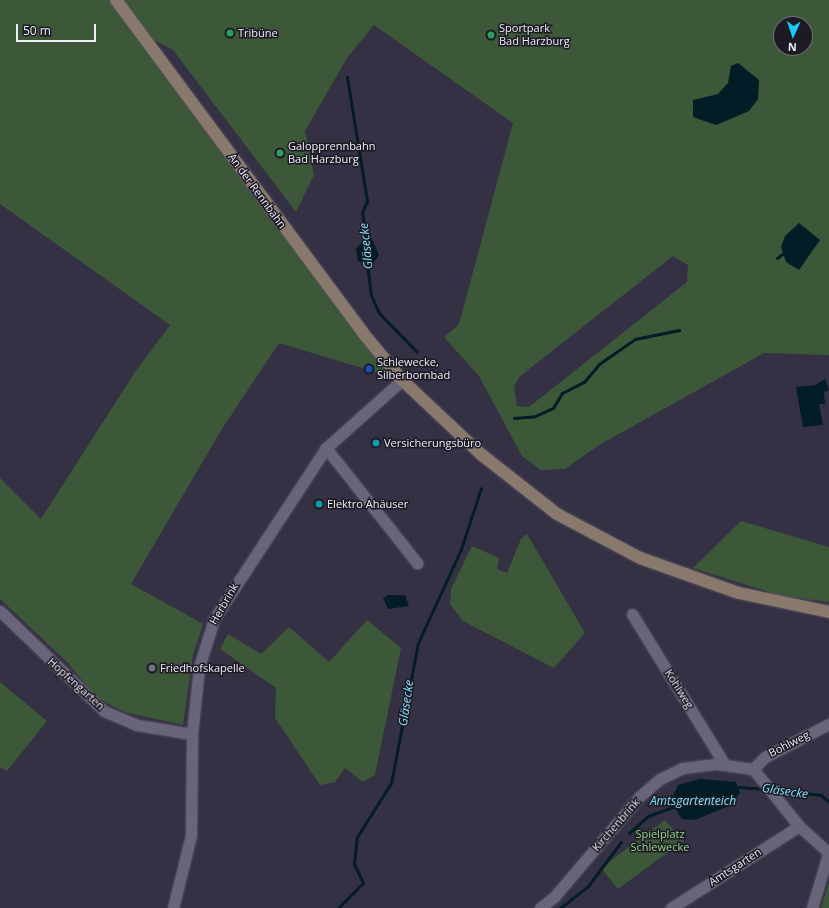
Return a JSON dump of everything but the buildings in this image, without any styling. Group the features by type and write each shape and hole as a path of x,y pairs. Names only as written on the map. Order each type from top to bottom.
{"main road":[{"name":"An der Rennbahn","path":"116,0 147,37 260,196 402,380 526,492 592,535 688,578 780,604 829,612"}],"street":[{"name":"Herbrink","path":"172,908 191,835 192,734 199,667 214,619 326,448 402,380"},
{"path":"326,448 418,563"},
{"name":"Hopfengarten","path":"0,611 104,710 137,724 192,734"},
{"name":"Kohlweg","path":"632,614 725,765"},
{"name":"Bohlweg","path":"753,769 765,757 829,724"},
{"name":"Kirchenbrink","path":"540,908 571,879 616,822 660,779 683,768 725,765 753,769"},
{"path":"753,769 763,778 799,826 828,852 812,908"},
{"name":"Amtsgarten","path":"671,908 799,826"}],"green space":[{"path":"0,0 829,0 829,355 764,353 599,445 565,469 541,470 522,456 479,376 444,337 459,324 513,123 374,25 347,58 305,131 314,175 296,212 173,50 148,37 402,380 279,343 220,432 131,584 203,624 193,655 183,725 124,712 96,697 67,662 0,599 0,478 41,519 135,372 170,325 0,204","holes":["673,256 688,265 687,282 529,407 517,406 514,387 519,377"]},
{"path":"741,521 829,547 829,602 781,596 693,568"},
{"path":"527,534 585,633 554,668 463,621 450,604 451,589 472,546 499,558 497,569 507,573 521,539"},
{"path":"367,620 401,648 375,775 363,782 345,768 335,782 320,785 275,718 276,688 220,649 228,634 261,654 289,627 329,662"},
{"path":"0,682 47,721 7,771 0,767"},
{"name":"Spielplatz Schlewecke","path":"665,820 683,841 618,889 601,868"},
{"path":"829,882 829,908 821,908"}],"water":[{"path":"738,63 759,80 758,99 749,111 716,125 693,117 693,100 718,94 728,83 731,66"},
{"path":"799,223 820,240 799,270 786,262 781,247 785,236"},
{"path":"366,237 372,239 379,255 371,266 358,261 356,249"},
{"path":"825,379 829,390 824,392 825,404 819,404 823,425 803,427 796,387 815,385"},
{"path":"388,595 405,595 409,606 388,609 383,598"},
{"name":"Amtsgartenteich","path":"700,779 736,782 740,793 729,806 695,820 682,819 670,802 678,785"}],"waterway":[{"name":"Gläsecke","path":"347,77 367,201 362,212 366,240"},
{"path":"777,258 785,252"},
{"name":"Gläsecke","path":"367,263 371,295 379,313 417,352"},
{"path":"514,418 535,416 553,408 562,393 584,382 599,364 635,339 679,330"},
{"name":"Gläsecke","path":"338,908 363,883 354,864 357,837 391,783 418,643 461,549 481,488"},
{"name":"Gläsecke","path":"738,787 766,789"},
{"name":"Gläsecke","path":"773,789 821,795 829,802"},
{"name":"Gläsecke","path":"629,833 648,816 675,806"},
{"name":"Gläsecke","path":"560,908 588,886 621,842"}],"place":[{"name":"Tribüne","path":"230,33"},
{"name":"Sportpark Bad Harzburg","path":"491,35"},
{"name":"Galopprennbahn Bad Harzburg","path":"280,153"},
{"name":"Schlewecke, Silberbornbad","path":"369,369"},
{"name":"Versicherungsbüro","path":"376,443"},
{"name":"Elektro Ahäuser","path":"319,504"},
{"name":"Friedhofskapelle","path":"152,668"}]}
